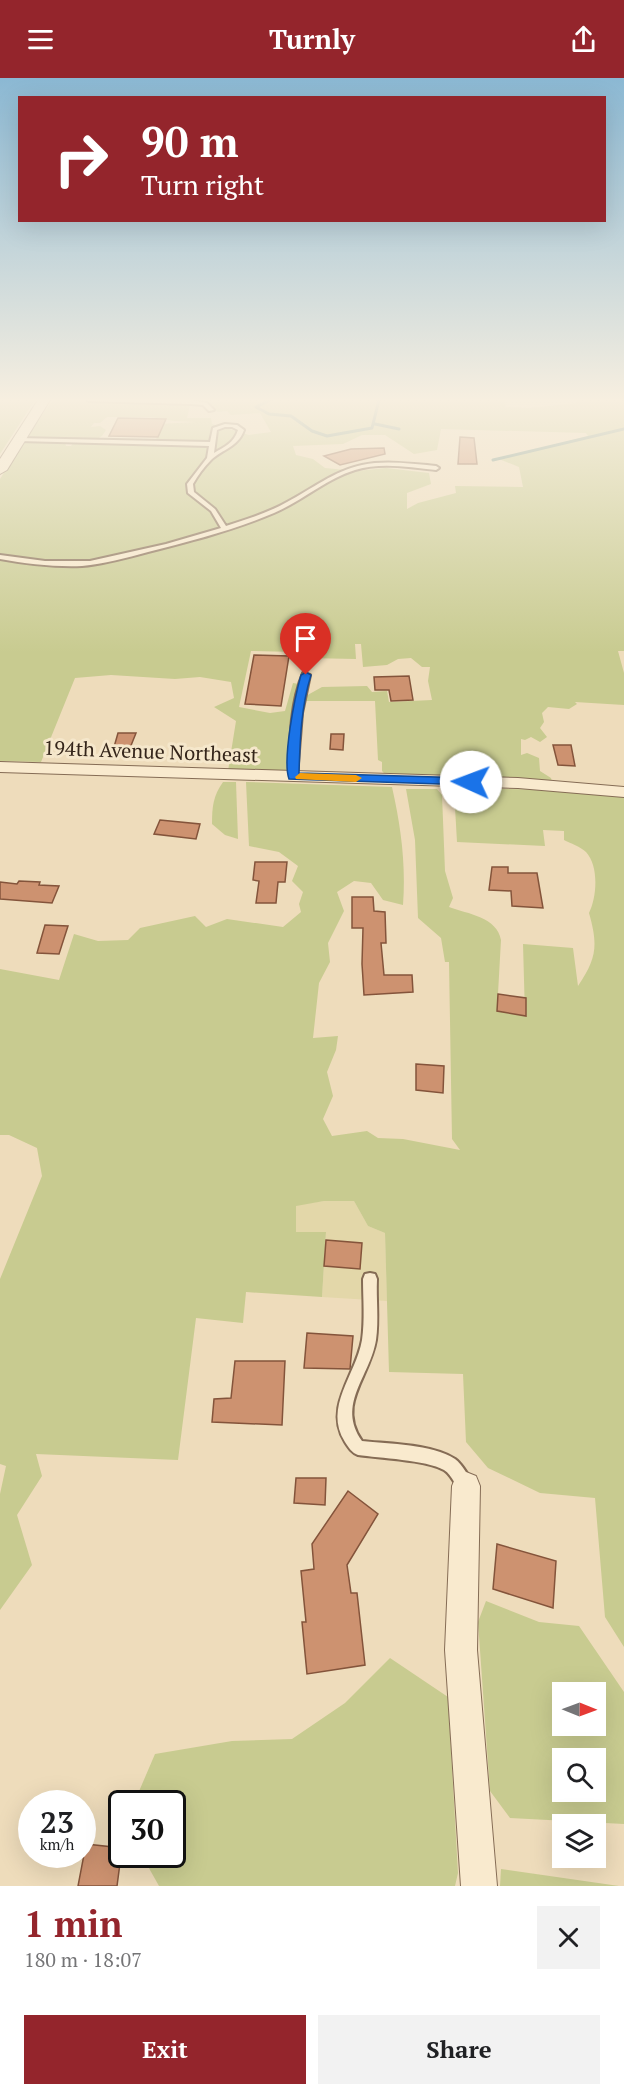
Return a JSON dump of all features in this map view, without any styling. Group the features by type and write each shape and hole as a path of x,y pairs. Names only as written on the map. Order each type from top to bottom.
{"street":[{"name":"194th Avenue Northeast","path":"0,766 518,783 624,792"},
{"path":"466,1486 460,1650 479,1886"}],"lane":[{"path":"190,484 191,493 213,510 225,529"},
{"path":"0,557 31,563 90,563 190,540 225,529 277,510 303,498 324,484"},
{"path":"293,776 294,740 306,675"},
{"path":"370,1279 368,1348 346,1396 344,1420 349,1438 358,1448 430,1457 451,1464 466,1486"}],"shaded area":[{"path":"324,1201 354,1201 368,1226 385,1233 387,1301 322,1297 324,1266 362,1243 326,1240 326,1232 296,1232 296,1205"}],"green space":[{"path":"0,484 430,484 407,493 407,509 418,503 456,493 455,486 624,484 624,651 618,651 624,673 624,705 575,702 577,704 569,709 548,707 542,713 544,722 540,728 547,737 540,742 531,737 521,739 521,755 527,753 539,758 540,771 551,778 552,782 385,774 382,771 382,762 378,760 375,701 306,701 304,697 322,687 367,686 372,692 387,691 389,702 432,700 428,681 430,667 422,667 411,658 398,659 387,665 363,667 361,644 355,644 356,659 307,658 295,652 251,651 239,707 270,713 285,711 293,683 299,684 292,711 287,772 228,771 236,721 214,707 234,698 231,682 200,677 175,679 111,675 75,678 41,762 0,761"},
{"path":"223,782 236,782 238,839 225,835 212,824 214,802"},
{"path":"246,782 392,787 402,846 403,905 383,900 371,883 354,881 337,892 344,911 328,943 330,962 319,983 313,1038 338,1036 336,1050 327,1072 333,1096 323,1119 332,1136 367,1131 378,1138 403,1139 460,1150 452,1139 449,962 445,962 441,938 418,918 415,840 406,789 437,789 442,795 445,871 453,898 449,907 481,918 494,926 501,940 497,1011 525,1016 523,944 573,948 578,986 589,967 594,951 594,934 589,913 595,890 593,865 586,852 564,840 564,831 543,830 545,846 457,842 454,790 457,788 557,790 624,797 624,1647 605,1617 595,1498 540,1493 488,1468 466,1442 463,1374 389,1372 385,1233 368,1226 354,1201 324,1201 296,1206 296,1232 326,1232 322,1297 246,1292 243,1323 196,1318 178,1460 36,1454 42,1476 17,1515 32,1565 0,1610 0,1494 6,1466 0,1464 0,1279 42,1176 37,1148 9,1135 0,1135 0,969 59,980 74,934 98,941 128,940 140,928 195,916 206,927 227,919 283,927 301,912 299,904 303,892 292,881 298,866 279,852 249,846"},
{"path":"486,1601 539,1622 579,1626 624,1692 624,1824 606,1823 606,1814 552,1814 552,1820 510,1818 490,1791 478,1622"},
{"path":"390,1658 448,1697 458,1873 455,1886 159,1886 149,1868 186,1868 186,1790 140,1790 155,1754 232,1741 292,1739 345,1703"},
{"path":"501,1869 619,1886 500,1886"}],"building":[{"path":"254,655 289,656 281,706 245,704"},
{"path":"409,676 413,700 391,701 389,690 375,690 374,677"},
{"path":"118,733 136,733 130,748 114,747"},
{"path":"331,734 344,734 343,750 330,749"},
{"path":"553,745 571,745 575,766 558,765"},
{"path":"160,820 200,824 196,839 154,834"},
{"path":"255,862 287,862 285,882 278,882 276,903 256,903 259,881 253,880"},
{"path":"492,867 508,867 508,873 537,873 543,908 512,906 511,891 489,890"},
{"path":"19,881 59,886 52,903 0,899 0,882 17,884"},
{"path":"352,897 373,897 374,911 385,912 386,943 381,943 384,975 412,975 413,992 364,995 363,928 352,928"},
{"path":"45,925 68,926 59,954 37,953"},
{"path":"498,994 526,998 526,1016 497,1011"},
{"path":"416,1064 444,1066 443,1093 416,1090"},
{"path":"326,1240 362,1243 360,1269 324,1266"},
{"path":"307,1333 353,1336 350,1369 304,1368"},
{"path":"235,1361 285,1361 282,1425 212,1422 214,1399 231,1398"},
{"path":"296,1478 326,1478 325,1505 294,1503"},
{"path":"348,1491 378,1514 347,1565 351,1593 357,1593 365,1665 307,1674 302,1622 306,1622 301,1571 314,1569 312,1544"},
{"path":"497,1544 556,1561 553,1608 493,1589"},
{"path":"96,1845 108,1846 108,1868 119,1868 117,1886 78,1886 81,1868 96,1868"}],"slow traffic":[{"path":"300,777 356,778"}],"route":[{"path":"306,675 294,740 293,776 471,782"}]}
